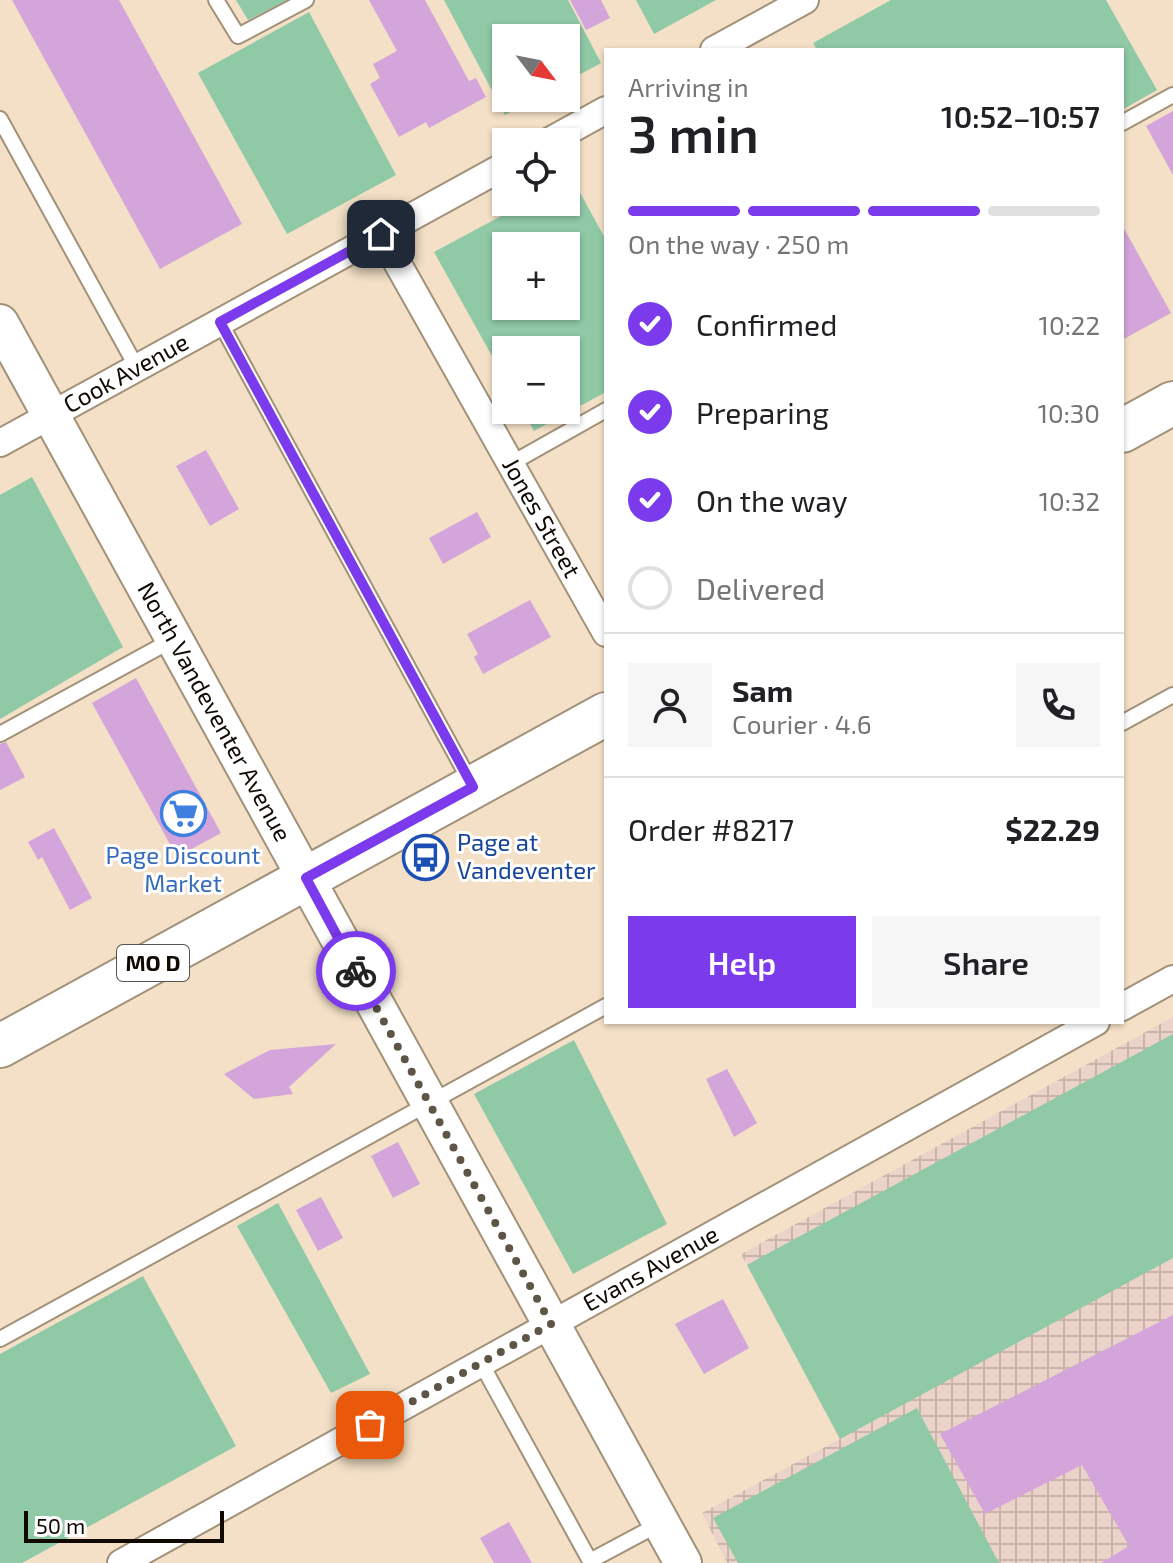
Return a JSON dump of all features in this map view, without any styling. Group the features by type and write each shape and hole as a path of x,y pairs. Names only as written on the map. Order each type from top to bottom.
{"main road":[{"name":"North Vandeventer Avenue","path":"0,323 683,1563"},
{"path":"1124,430 1173,403"},
{"name":"MO D","path":"0,1046 604,715"}],"street":[{"path":"718,48 805,0"},
{"path":"573,128 604,111"},
{"name":"Cook Avenue","path":"0,443 492,173"},
{"name":"Jones Street","path":"381,234 604,629"},
{"path":"1124,1006 1173,979"},
{"name":"Evans Avenue","path":"121,1563 1092,1024"}],"lane":[{"path":"216,0 238,36 306,0"},
{"path":"1124,122 1173,95"},
{"path":"0,119 137,368"},
{"path":"220,322 473,787"},
{"path":"512,463 604,411"},
{"path":"0,734 174,639"},
{"path":"1124,722 1173,695"},
{"path":"0,1339 604,1007"},
{"path":"481,1363 590,1561 661,1523"}],"shaded area":[{"path":"1173,1017 1173,1563 727,1563 702,1513 840,1439 741,1254"}],"green space":[{"path":"236,0 287,0 248,20"},
{"path":"444,0 568,0 601,63 580,74 580,24 492,24 492,90"},
{"path":"636,0 716,0 654,34"},
{"path":"891,0 1106,0 1157,90 1124,109 1124,48 816,48 813,43"},
{"path":"309,12 396,175 287,234 198,73"},
{"path":"580,193 604,236 604,393 580,406 580,336 492,336 492,356 434,252 501,216 580,216"},
{"path":"530,424 547,424 534,431"},
{"path":"32,477 123,647 0,719 0,495"},
{"path":"1173,1034 1173,1258 840,1439 747,1265"},
{"path":"574,1040 667,1224 573,1274 474,1094"},
{"path":"278,1203 370,1374 331,1393 237,1226"},
{"path":"143,1276 236,1446 22,1563 0,1563 0,1354"},
{"path":"917,1408 999,1563 738,1563 713,1518"}],"building":[{"path":"12,0 119,0 242,224 160,269"},
{"path":"369,0 425,0 469,81 476,78 486,97 429,128 426,122 399,137 370,84 380,78 373,64 397,51"},
{"path":"570,0 601,0 610,18 586,30"},
{"path":"1173,111 1173,175 1146,126"},
{"path":"1124,229 1171,313 1124,339"},
{"path":"206,450 239,509 210,526 176,466"},
{"path":"477,512 491,537 443,564 429,538"},
{"path":"530,600 551,637 483,674 474,657 478,654 467,634"},
{"path":"136,678 221,833 177,857 92,703"},
{"path":"6,742 25,777 0,790 0,744"},
{"path":"54,828 92,898 70,910 42,857 38,860 28,842"},
{"path":"336,1044 289,1087 293,1094 254,1099 224,1074 270,1050"},
{"path":"727,1069 757,1123 734,1137 706,1079"},
{"path":"398,1142 420,1184 393,1198 371,1156"},
{"path":"321,1197 343,1238 318,1251 296,1210"},
{"path":"723,1299 749,1348 704,1374 675,1324"},
{"path":"1173,1315 1173,1563 1101,1563 1129,1546 1082,1465 985,1514 940,1434"},
{"path":"509,1522 532,1563 494,1563 480,1538"}],"way so far":[{"path":"356,971 551,1324 370,1425"}],"place":[{"name":"Page Discount Market","path":"183,814"},
{"name":"Page at Vandeventer","path":"426,857"}],"route":[{"path":"356,971 306,878 473,787 220,322 381,234"}]}
